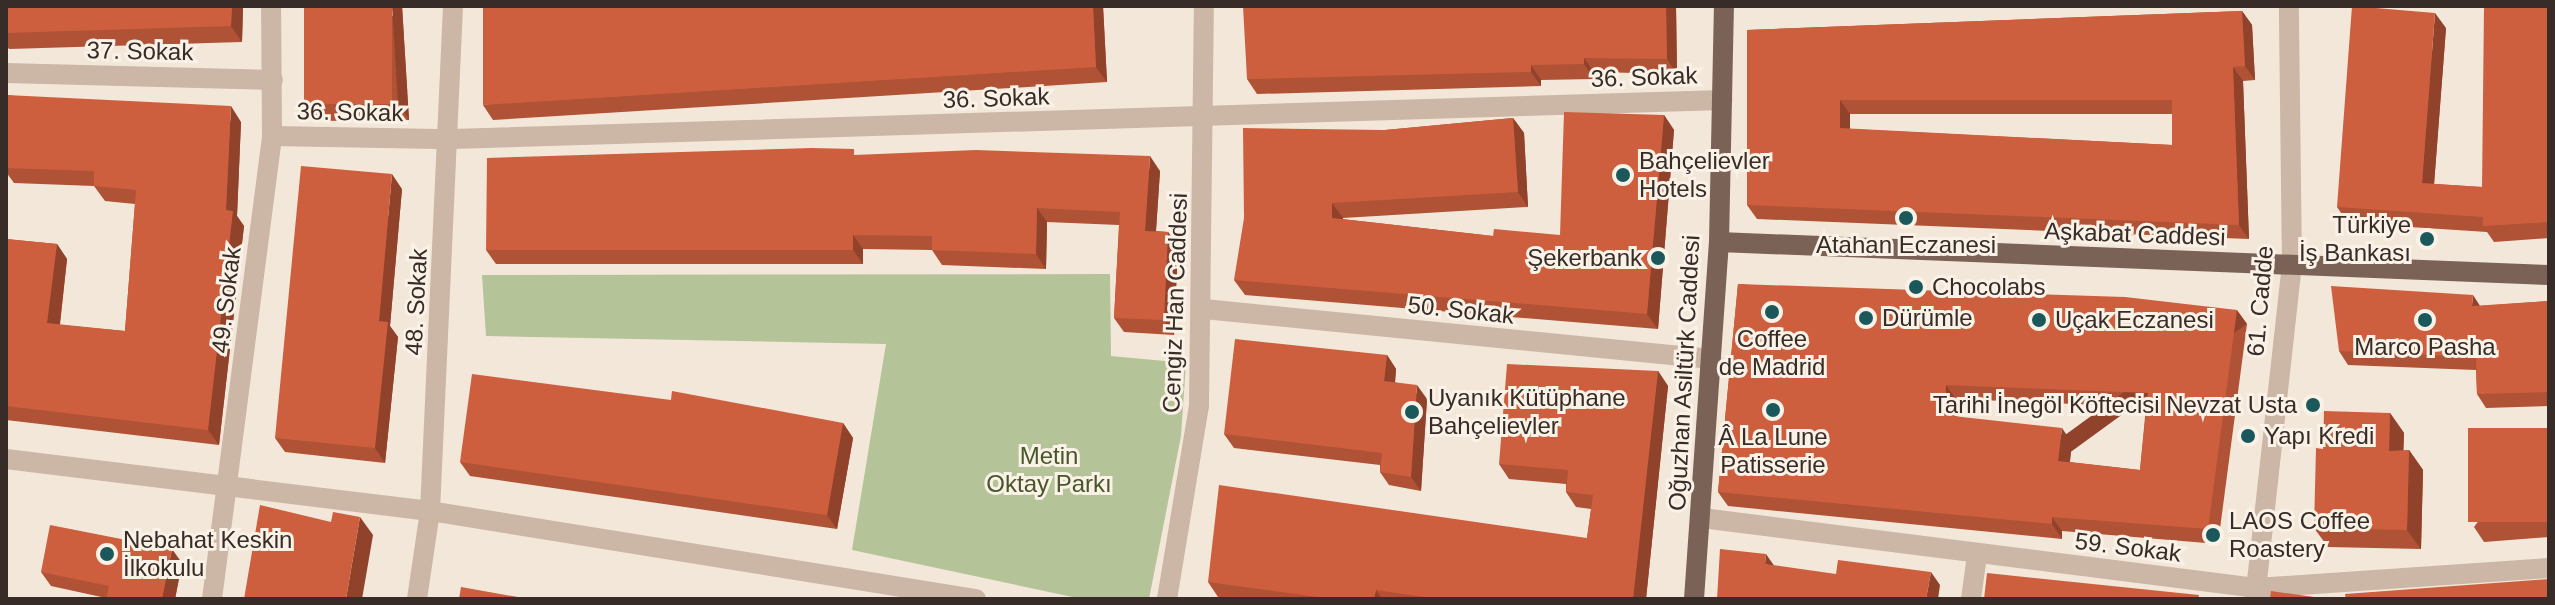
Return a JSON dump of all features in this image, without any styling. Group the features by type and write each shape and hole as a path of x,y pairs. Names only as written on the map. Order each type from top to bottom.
{"main road":[{"name":"Oğuzhan Asiltürk Caddesi","path":"1694,599 1719,242 1724,6"},
{"name":"Aşkabat Caddesi","path":"1719,242 2549,275"}],"street":[{"name":"49. Sokak","path":"212,599 231,487 272,136 271,6"},
{"name":"48. Sokak","path":"417,599 430,511 452,139 453,6"},
{"name":"Cengiz Han Caddesi","path":"1167,599 1199,405 1207,119 1204,6"},
{"name":"61. Cadde","path":"2256,593 2292,266 2289,6"},
{"name":"37. Sokak","path":"6,73 273,80"},
{"name":"36. Sokak","path":"272,136 452,139 1207,119 1722,100"},
{"name":"50. Sokak","path":"1204,309 1712,359"},
{"path":"6,459 430,511 976,599"},
{"name":"59. Sokak","path":"1702,518 2256,593 2549,568"},
{"path":"1971,599 1977,555"}],"green space":[{"name":"Metin Oktay Parkı","path":"1110,274 1111,356 1186,363 1181,436 1149,599 1082,599 852,550 886,344 486,336 482,275"}],"building":[{"path":"6,6 232,6 231,26 6,33"},
{"path":"304,6 392,6 392,104 304,104"},
{"path":"483,6 1093,6 1096,67 483,105"},
{"path":"1243,6 1666,6 1667,59 1584,58 1584,64 1531,65 1531,72 1247,79"},
{"path":"2352,6 2435,13 2422,183 2482,187 2484,6 2549,7 2549,222 2483,226 2483,217 2337,207"},
{"path":"2242,11 2245,66 2233,67 2239,225 1747,205 1747,30","holes":["1840,100 2172,100 2172,145 1840,128"]},
{"path":"6,95 231,106 226,210 233,211 208,430 6,406 6,239 57,244 47,323 125,331 136,190 94,186 94,171 6,168"},
{"path":"1564,112 1664,115 1647,314 1234,280 1244,218 1243,128 1385,130 1513,118 1518,192 1332,203 1332,218 1493,236 1494,229 1560,235"},
{"path":"854,149 854,155 976,150 1150,156 1145,231 1168,232 1164,320 1114,318 1120,212 1037,208 1036,254 932,250 932,236 853,235 853,250 486,250 487,158"},
{"path":"301,166 392,174 379,321 388,322 375,448 275,438"},
{"path":"1738,284 2125,297 2237,310 2208,529 2052,517 2052,524 1718,492","holes":["1946,385 2148,393 2140,470 2058,461 2062,428 1944,415"]},
{"path":"2331,286 2473,295 2472,306 2549,301 2549,392 2477,394 2476,357 2339,351"},
{"path":"1235,339 1387,355 1384,381 1417,385 1411,477 1380,472 1382,453 1224,434"},
{"path":"1507,364 1658,371 1633,599 1438,599 1376,590 1374,599 1333,599 1208,582 1219,485 1587,538 1593,495 1566,492 1568,470 1499,464"},
{"path":"472,374 671,400 672,391 843,423 827,515 460,462"},
{"path":"2324,411 2390,413 2389,451 2409,450 2407,530 2314,528 2316,448 2323,449"},
{"path":"2468,428 2549,428 2549,522 2468,522"},
{"path":"260,505 331,522 333,512 360,517 346,599 244,599"},
{"path":"50,525 172,549 162,599 106,599 109,586 41,572"},
{"path":"1720,549 1766,554 1765,564 1836,574 1838,560 1931,572 1926,599 1717,599"},
{"path":"1987,573 2199,595 2198,599 1984,599"},
{"path":"2549,579 2549,599 2346,599 2345,594"},
{"path":"461,587 529,599 459,599"},
{"path":"2271,591 2328,599 2270,599"}],"place":[{"name":"Bahçelievler Hotels","path":"1623,175"},
{"name":"Atahan Eczanesi","path":"1906,218"},
{"name":"Türkiye İş Bankası","path":"2427,239"},
{"name":"Şekerbank","path":"1658,258"},
{"name":"Chocolabs","path":"1916,287"},
{"name":"Coffee de Madrid","path":"1772,312"},
{"name":"Dürümle","path":"1866,318"},
{"name":"Uçak Eczanesi","path":"2039,320"},
{"name":"Marco Pasha","path":"2425,320"},
{"name":"Tarihi İnegöl Köftecisi Nevzat Usta","path":"2313,405"},
{"name":"Â La Lune Patisserie","path":"1773,410"},
{"name":"Uyanık Kütüphane Bahçelievler","path":"1412,412"},
{"name":"Yapı Kredi","path":"2248,436"},
{"name":"LAOS Coffee Roastery","path":"2213,535"},
{"name":"Nebahat Keskin İlkokulu","path":"107,554"}]}
